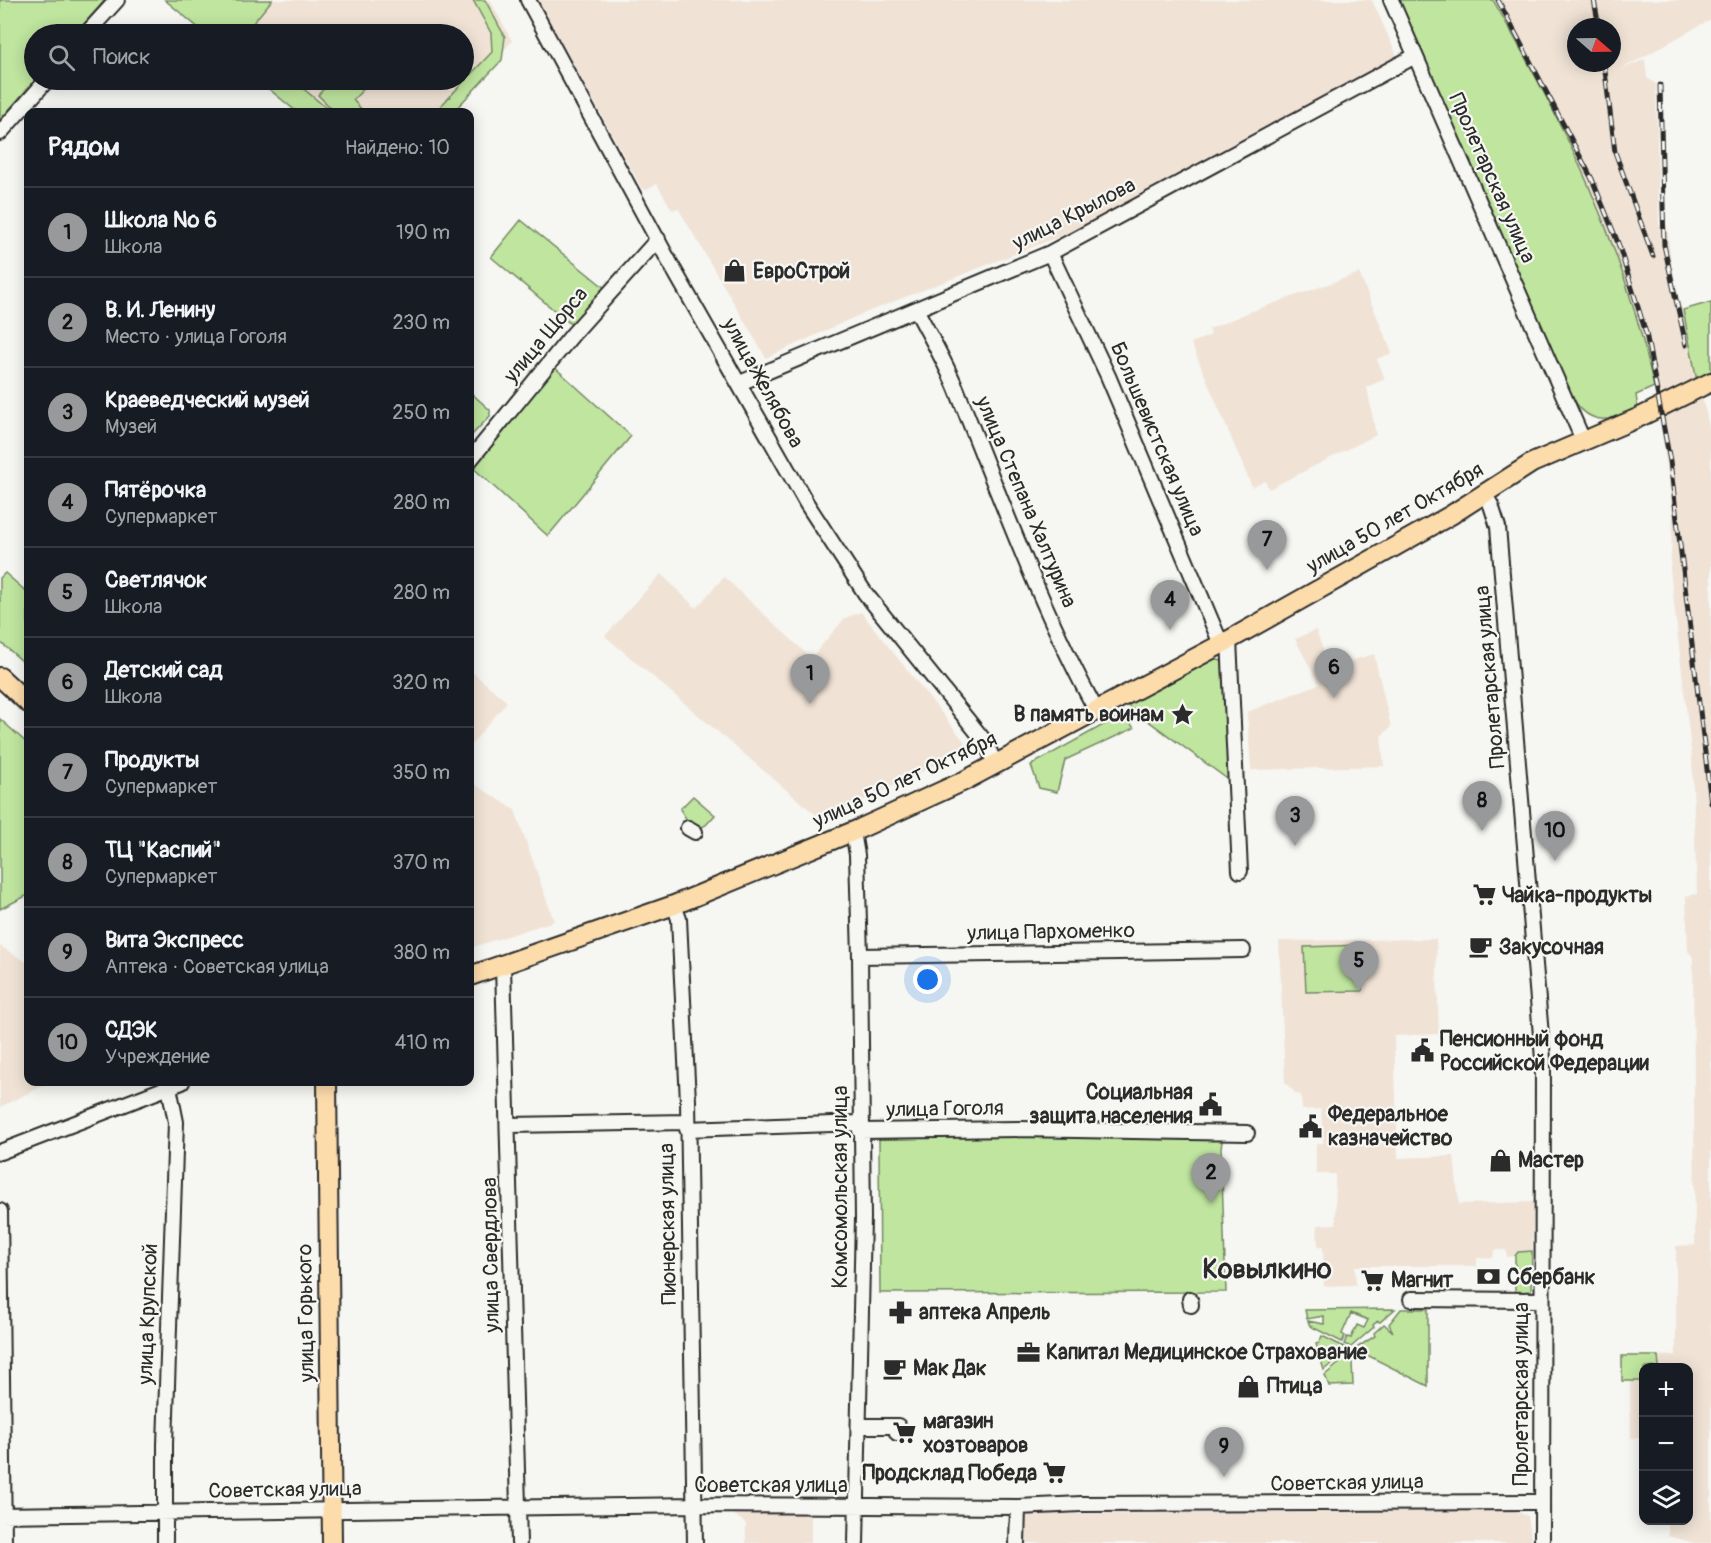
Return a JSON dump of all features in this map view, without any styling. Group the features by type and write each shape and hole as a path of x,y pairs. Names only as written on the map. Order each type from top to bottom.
{"main road":[{"name":"улица 50 лет Октября","path":"474,975 674,905 853,832 995,764 1225,642 1451,515 1532,463 1688,395 1711,382"},
{"path":"0,677 24,699"},
{"name":"улица Горького","path":"327,1086 332,1543"}],"street":[{"path":"95,24 117,0"},
{"name":"улица Желябова","path":"528,0 658,239 807,504 865,593 986,743 995,764"},
{"name":"Пролетарская улица","path":"1392,0 1583,440"},
{"name":"улица Крылова","path":"741,383 917,311 1050,253 1415,56"},
{"path":"0,133 38,90"},
{"name":"улица Щорса","path":"474,455 588,316 658,239"},
{"name":"Большевистская улица","path":"1050,253 1108,376 1225,642 1240,871"},
{"name":"улица Степана Халтурина","path":"917,311 955,387 1067,653 1096,710"},
{"name":"Пролетарская улица","path":"1484,494 1491,505 1498,527 1543,1059 1542,1543"},
{"name":"Комсомольская улица","path":"853,832 857,855 860,956 860,1127 863,1218 856,1543"},
{"name":"Пионерская улица","path":"674,905 679,919 687,1125 695,1543"},
{"name":"улица Пархоменко","path":"860,956 1243,951"},
{"name":"улица Свердлова","path":"502,966 519,1543"},
{"path":"0,1152 169,1087"},
{"name":"улица Крупской","path":"165,1543 176,1122 169,1087"},
{"name":"улица Гоголя","path":"508,1125 687,1125 1247,1133"},
{"path":"0,1211 4,1543"},
{"path":"1411,1299 1542,1300"},
{"path":"860,1426 898,1426 897,1433 900,1433"},
{"name":"Советская улица","path":"2,1515 696,1505 1018,1507 1081,1504 1542,1502"},
{"path":"1017,1543 1018,1507"}],"shaded area":[{"path":"188,0 490,0 512,41 474,83 474,24 216,24"},
{"path":"538,0 1372,0 1398,58 1179,179 1063,235 857,316 766,358 678,208 672,210 657,184 647,190 642,189"},
{"path":"1493,0 1711,0 1711,19 1621,69 1621,18 1567,18 1567,72 1621,72 1621,70 1645,59 1647,78 1656,84 1659,225 1667,225 1671,266 1711,434 1711,1543 1694,1543 1668,1536 1668,1525 1693,1525 1693,1363 1659,1363 1658,1356 1676,1355 1676,1246 1695,1245 1693,957 1688,951 1686,896 1697,894 1692,759 1670,569 1673,516 1660,416 1634,306 1601,211 1545,90"},
{"path":"290,90 468,90 452,108 311,108"},
{"path":"1359,273 1392,353 1377,359 1385,379 1367,387 1376,435 1269,489 1265,481 1252,487 1191,343 1211,335 1209,329 1247,313"},
{"path":"661,574 696,608 724,577 811,658 845,618 861,612 964,741 965,747 961,752 823,821 605,636"},
{"path":"1316,630 1329,667 1374,654 1391,727 1381,736 1384,766 1251,770 1247,712 1319,684 1295,639"},
{"path":"474,673 507,702 474,741"},
{"path":"474,784 515,810 554,921 474,947"},
{"path":"1436,939 1439,1034 1394,1036 1398,1158 1454,1156 1459,1204 1534,1202 1532,1251 1521,1251 1515,1256 1507,1257 1506,1250 1494,1250 1493,1257 1477,1258 1477,1266 1355,1266 1356,1285 1324,1286 1323,1247 1318,1247 1317,1225 1336,1224 1335,1174 1316,1174 1316,1144 1323,1143 1321,1109 1302,1110 1301,1095 1296,1094 1285,1082 1279,941"},
{"path":"0,946 24,961 24,1086 43,1086 0,1107"},
{"path":"1630,1381 1639,1381 1639,1438 1631,1438"},
{"path":"1514,1511 1528,1516 1532,1543 1021,1543 1023,1520 1025,1516 1033,1514"},
{"path":"731,1512 811,1512 811,1543 746,1543 746,1524"}],"green space":[{"path":"0,0 105,0 84,24 24,24 24,90 26,90 0,120"},
{"path":"165,0 272,0 252,24 194,24"},
{"path":"473,0 485,0 505,37 502,60 474,90 474,71 492,52 491,33"},
{"path":"1399,0 1493,0 1568,140 1609,235 1626,284 1654,387 1636,395 1638,410 1611,419 1595,418 1581,409 1574,400 1482,197"},
{"path":"270,90 305,90 326,108 292,108"},
{"path":"323,90 362,90 353,100 360,108 331,108 318,95"},
{"path":"456,90 474,90 457,108 439,108"},
{"path":"521,220 605,288 573,326 491,257"},
{"path":"1711,302 1711,374 1697,381 1683,310"},
{"path":"552,365 631,436 548,536 474,469 474,460"},
{"path":"474,396 490,410 490,416 474,433"},
{"path":"5,573 24,590 24,663 0,642 0,578"},
{"path":"1212,657 1223,662 1230,781 1124,703"},
{"path":"1123,714 1134,728 1065,760 1057,792 1039,788 1031,765"},
{"path":"0,719 24,740 24,897 0,909"},
{"path":"693,796 715,815 706,825 694,831 680,809"},
{"path":"1361,945 1362,991 1306,992 1304,947"},
{"path":"1223,1136 1221,1148 1226,1292 880,1293 879,1137"},
{"path":"1532,1251 1531,1291 1515,1294 1515,1256 1518,1252"},
{"path":"1395,1309 1373,1325 1374,1327 1351,1347 1344,1344 1347,1337 1351,1338 1357,1325 1364,1328 1368,1320 1351,1313 1342,1334 1345,1336 1342,1342 1310,1326 1308,1321 1324,1324 1324,1316 1307,1319 1305,1310"},
{"path":"1401,1309 1428,1309 1428,1386 1355,1349 1375,1336 1374,1333 1384,1324 1393,1332 1389,1324"},
{"path":"1322,1336 1348,1349 1324,1370 1316,1344"},
{"path":"1353,1352 1356,1353 1352,1362 1353,1385 1329,1386 1325,1375"},
{"path":"1622,1356 1658,1356 1659,1363 1639,1363 1639,1381 1622,1381"}],"railway":[{"path":"1498,0 1592,179 1618,243 1646,333 1670,461 1711,803"},
{"path":"1594,0 1597,18"},
{"path":"1605,72 1615,152 1653,256"},
{"path":"1660,85 1664,245 1686,345"}],"place":[{"name":"ЕвроСтрой","path":"735,271"},
{"name":"Продукты","path":"1267,570"},
{"name":"Пятёрочка","path":"1170,630"},
{"name":"Детский сад","path":"1334,698"},
{"name":"Школа № 6","path":"810,704"},
{"name":"В память воинам","path":"1182,714"},
{"name":"ТЦ \"Каспий\"","path":"1482,831"},
{"name":"Краеведческий музей","path":"1295,846"},
{"name":"СДЭК","path":"1555,861"},
{"name":"Чайка-продукты","path":"1484,895"},
{"name":"Закусочная","path":"1481,947"},
{"name":"Светлячок","path":"1359,991"},
{"name":"Пенсионный фонд Российской Федерации","path":"1422,1051"},
{"name":"Социальная защита населения","path":"1211,1104"},
{"name":"Федеральное казначейство","path":"1310,1126"},
{"name":"Мастер","path":"1500,1160"},
{"name":"В. И. Ленину","path":"1211,1203"},
{"name":"Сбербанк","path":"1489,1277"},
{"name":"Магнит","path":"1373,1280"},
{"name":"аптека Апрель","path":"901,1312"},
{"name":"Капитал Медицинское Страхование","path":"1028,1352"},
{"name":"Мак Дак","path":"895,1368"},
{"name":"Птица","path":"1249,1386"},
{"name":"магазин хозтоваров","path":"905,1433"},
{"name":"Продсклад Победа","path":"1055,1473"},
{"name":"Вита Экспресс","path":"1224,1477"}],"district":[{"name":"Ковылкино","path":"1267,1269"}]}
